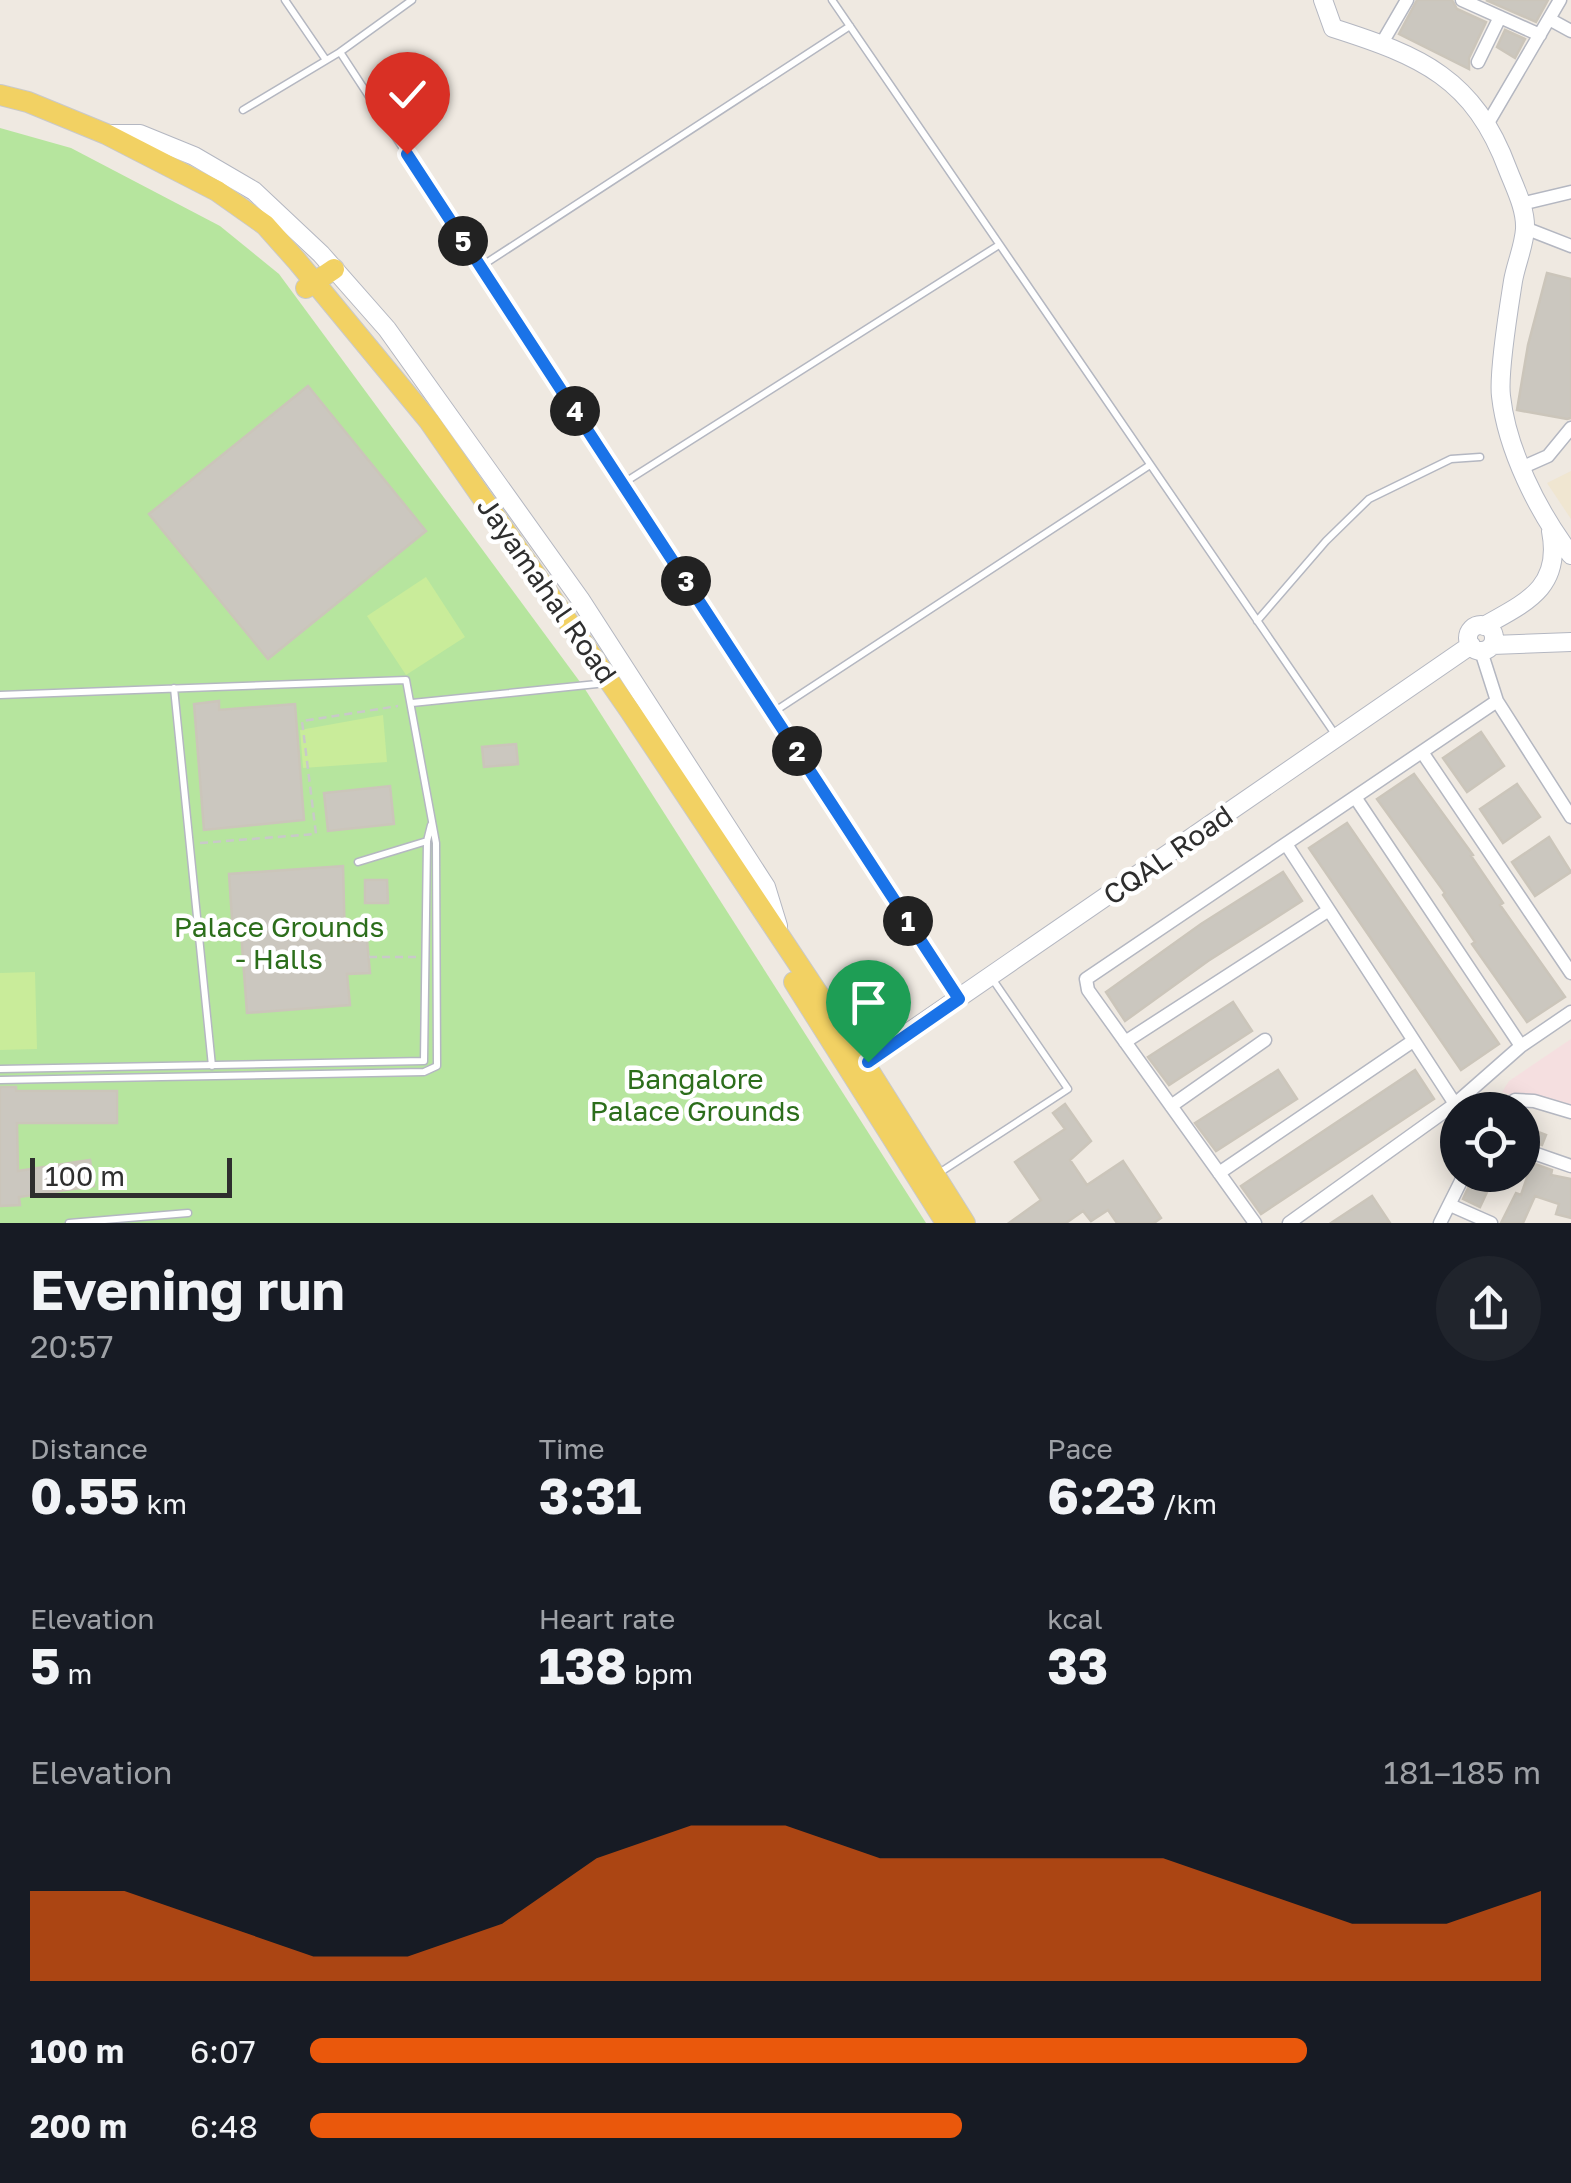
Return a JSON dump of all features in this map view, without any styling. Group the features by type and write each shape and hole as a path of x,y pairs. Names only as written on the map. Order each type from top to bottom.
{"main road":[{"name":"CQAL Road","path":"1323,0 1333,28 1382,43 1420,61 1445,77 1488,123 1520,204 1525,228 1513,282 1500,386 1520,468 1551,528 1571,555"},
{"name":"Jayamahal Road","path":"0,95 134,146"},
{"name":"Jayamahal Road","path":"0,105 50,116 134,146 250,225 310,285 417,424 595,674 632,710 782,941 946,1223"},
{"path":"134,146 194,156 254,190 387,328 506,491 632,710"},
{"path":"310,285 334,269"},
{"name":"CQAL Road","path":"858,1068 1338,739 1481,647 1468,637 1472,630 1522,604 1553,570 1551,528"},
{"path":"1481,647 1571,642"},
{"name":"Jayamahal Road","path":"632,710 858,1068 965,1223"}],"street":[{"path":"1382,43 1407,0"},
{"path":"1462,0 1540,35"},
{"path":"1488,123 1560,0"},
{"path":"1478,62 1500,17"},
{"path":"1549,19 1571,31"},
{"path":"1520,204 1571,192"},
{"path":"1525,228 1571,246"},
{"path":"1520,468 1548,456 1571,428"},
{"path":"1481,647 1496,701 1571,817"},
{"path":"1255,1223 1088,990 1086,979 1496,701"},
{"path":"1422,752 1571,973"},
{"path":"1356,796 1520,1046"},
{"path":"1286,844 1447,1092"},
{"path":"1126,1042 1328,910"},
{"path":"1468,1092 1520,1046 1571,1012"},
{"path":"1171,1106 1265,1040"},
{"path":"1219,1174 1414,1041"},
{"path":"1540,1103 1571,1112"},
{"path":"1289,1223 1440,1115"},
{"path":"1540,1155 1571,1166"},
{"path":"1440,1223 1456,1192"},
{"path":"1450,1205 1491,1223"}],"lane":[{"path":"285,0 326,60"},
{"path":"243,110 340,52 412,0"},
{"path":"832,0 1338,739"},
{"path":"480,267 850,26"},
{"path":"340,52 959,999"},
{"path":"622,484 999,245"},
{"path":"1257,621 1326,541 1369,500 1451,459 1480,457"},
{"path":"772,713 1150,465"},
{"path":"412,703 595,674"},
{"path":"0,695 399,679 409,686 436,843 437,1000 437,1066 424,1072 0,1080"},
{"path":"174,688 212,1066"},
{"path":"0,1069 424,1061 427,841 432,819"},
{"path":"358,862 427,841"},
{"path":"426,914 436,914"},
{"path":"935,1175 1068,1089 991,977"},
{"path":"426,1000 437,1000"},
{"path":"69,1223 188,1213"}],"path":[{"path":"188,844 316,834 302,721 412,703"},
{"path":"369,957 426,957"}],"shaded area":[{"path":"1571,471 1571,519 1547,483"},
{"path":"1571,1039 1571,1115 1540,1105 1540,1092 1502,1092 1509,1081"}],"green space":[{"name":"Palace Grounds - Halls","path":"0,128 71,148 220,226 279,274 583,686 926,1223 0,1223"},
{"path":"426,577 465,637 406,675 367,616"},
{"path":"383,715 387,762 303,768 300,730"},
{"path":"35,972 37,1049 0,1050 0,973"}],"building":[{"path":"1417,0 1452,0 1457,9 1486,22 1469,58 1469,69 1399,34"},
{"path":"1486,0 1548,0 1536,22"},
{"path":"1505,30 1525,39 1515,58 1497,47"},
{"path":"1547,273 1571,279 1571,418 1567,419 1517,410 1528,345"},
{"path":"308,386 426,531 268,659 149,514"},
{"path":"219,701 219,710 295,704 304,820 204,830 194,704"},
{"path":"1481,732 1504,766 1467,792 1443,758"},
{"path":"516,744 518,764 484,767 482,747"},
{"path":"1414,774 1473,855 1503,903 1500,905 1565,997 1527,1022 1472,944 1475,942 1445,893 1377,799"},
{"path":"1517,784 1540,817 1503,843 1480,809"},
{"path":"390,786 394,824 328,831 324,793"},
{"path":"1347,823 1499,1044 1461,1070 1309,848"},
{"path":"1549,837 1571,872 1535,896 1512,862"},
{"path":"343,866 345,942 367,940 370,973 347,974 350,1005 247,1013 241,932 233,933 229,874"},
{"path":"1283,872 1302,901 1208,961 1125,1021 1106,992"},
{"path":"365,880 387,880 388,903 365,903"},
{"path":"1233,1002 1252,1031 1169,1085 1148,1057"},
{"path":"1278,1070 1297,1099 1216,1151 1195,1123"},
{"path":"1415,1070 1434,1099 1261,1214 1241,1186"},
{"path":"0,1087 16,1087 16,1091 117,1091 117,1123 17,1123 18,1171 90,1160 94,1186 19,1197 20,1205 0,1206"},
{"path":"1065,1104 1091,1141 1070,1160 1087,1185 1123,1161 1161,1218 1154,1223 1117,1223 1108,1210 1091,1221 1083,1211 1066,1223 1009,1223 1041,1200 1015,1162 1065,1129 1053,1113"},
{"path":"1540,1166 1552,1170 1551,1175 1571,1179 1571,1218 1556,1214 1559,1204 1535,1196 1523,1223 1501,1223 1516,1193 1540,1192"},
{"path":"1466,1192 1487,1192 1480,1207 1463,1199"},
{"path":"1372,1196 1390,1223 1331,1223"}],"route":[{"path":"407,154 959,999 868,1062"}],"park label":[{"name":"Bangalore Palace Grounds","path":"695,1095"}]}
